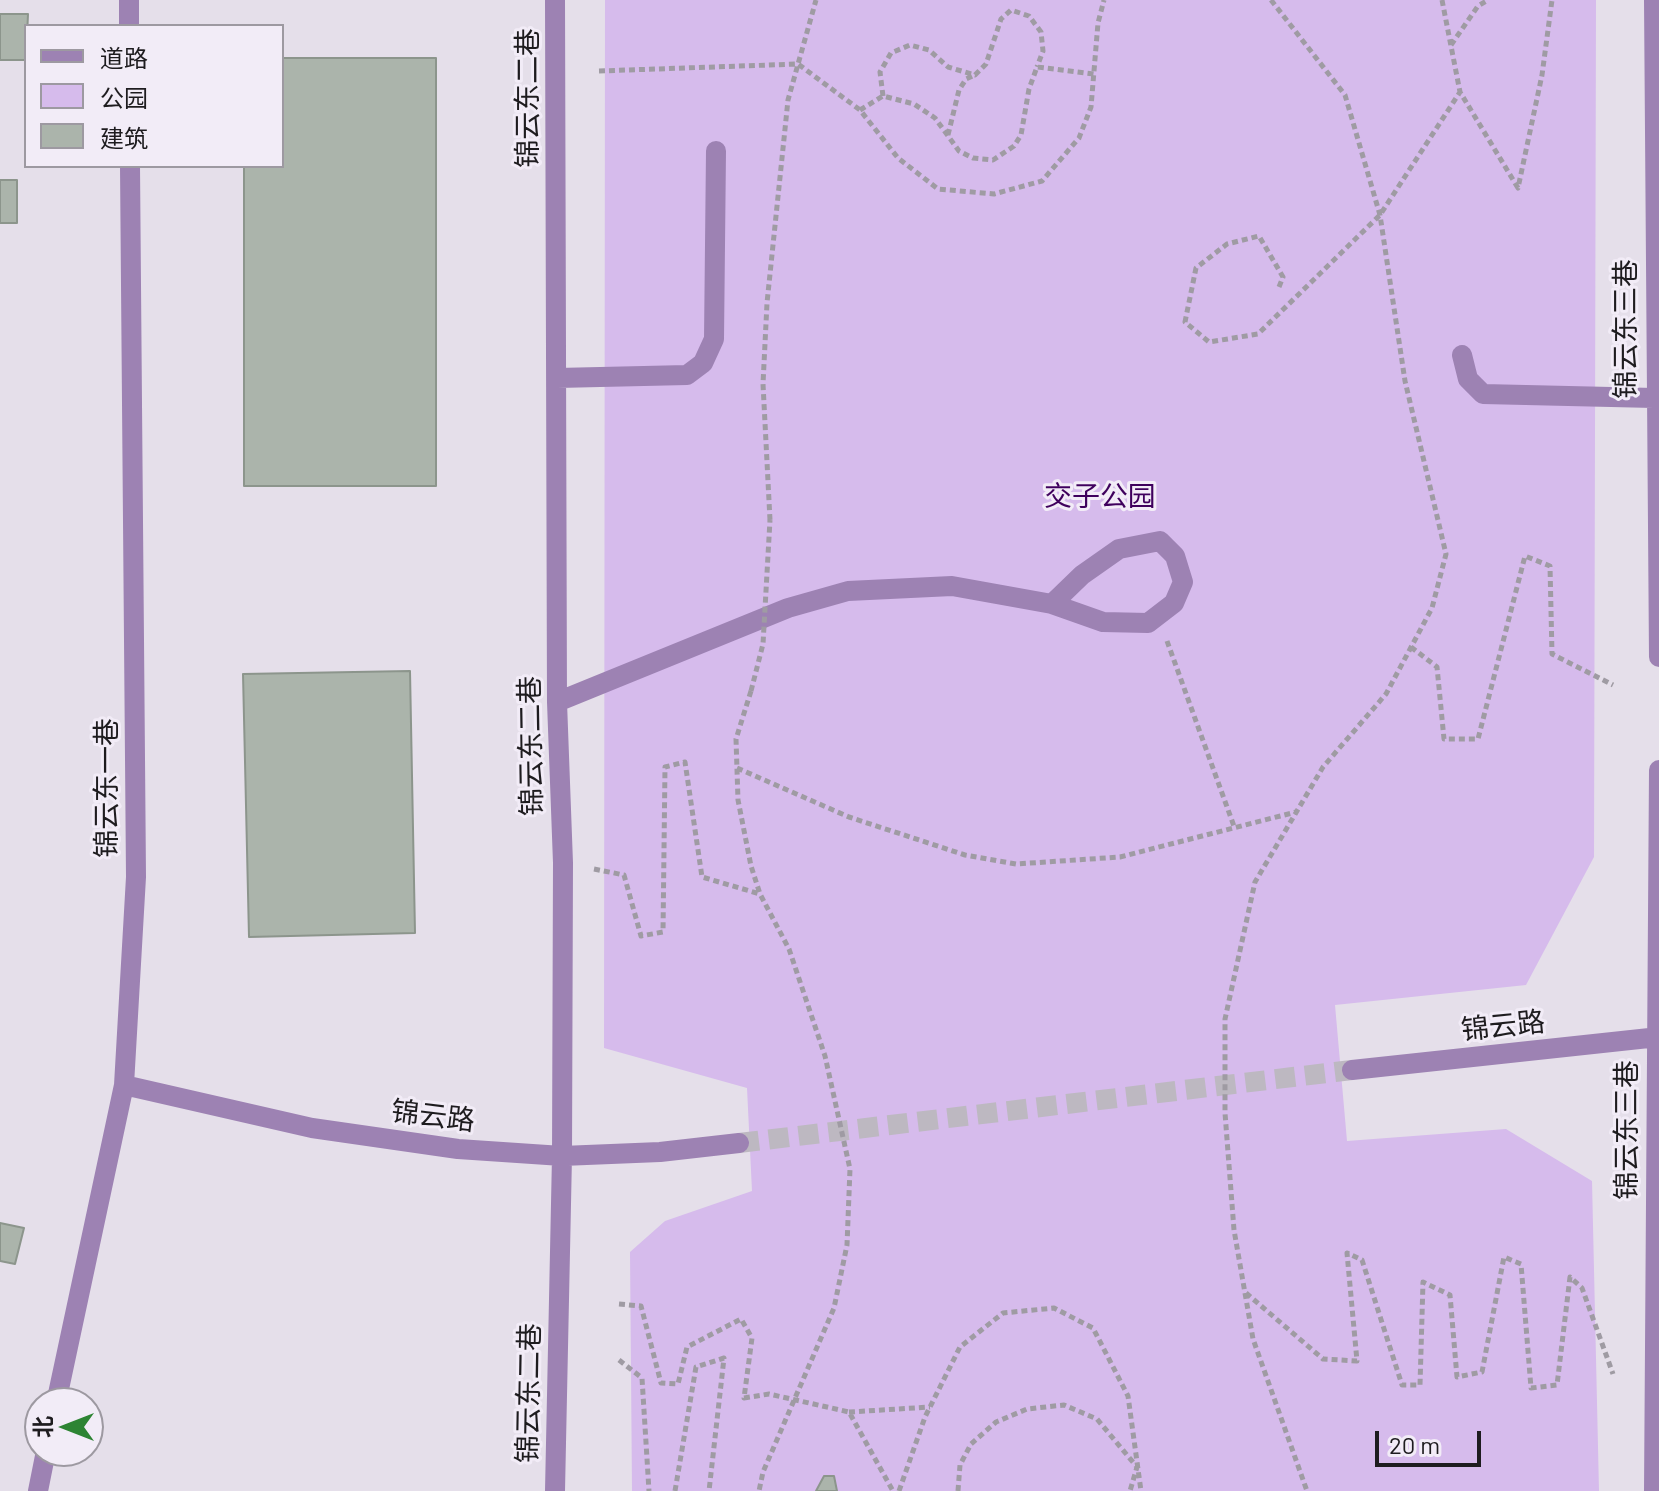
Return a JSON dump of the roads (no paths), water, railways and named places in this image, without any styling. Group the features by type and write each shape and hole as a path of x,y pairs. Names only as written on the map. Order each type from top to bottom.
{"street":[{"path":"129,0 129,24"},
{"name":"锦云东二巷","path":"555,0 557,702 563,863 562,1156 555,1491"},
{"name":"锦云东三巷","path":"1654,0 1654,398 1659,657"},
{"path":"557,378 687,375 703,363 714,339 716,151"},
{"name":"锦云东一巷","path":"59,1387 124,1085 136,877 130,168"},
{"path":"1462,355 1468,379 1483,394 1654,398"},
{"path":"557,702 788,608 848,591 952,586 1052,604 1103,622 1148,623 1174,603 1183,582 1175,556 1160,541 1119,549 1082,575 1052,604"},
{"name":"锦云东三巷","path":"1654,1491 1659,770"},
{"name":"锦云路","path":"1352,1070 1657,1037"},
{"name":"锦云路","path":"124,1085 312,1128 458,1149 562,1156 660,1152 739,1143"},
{"path":"38,1491 43,1467"}],"tunnel":[{"path":"739,1143 1352,1070"}],"park label":[{"name":"交子公园","path":"1100,497"}]}
